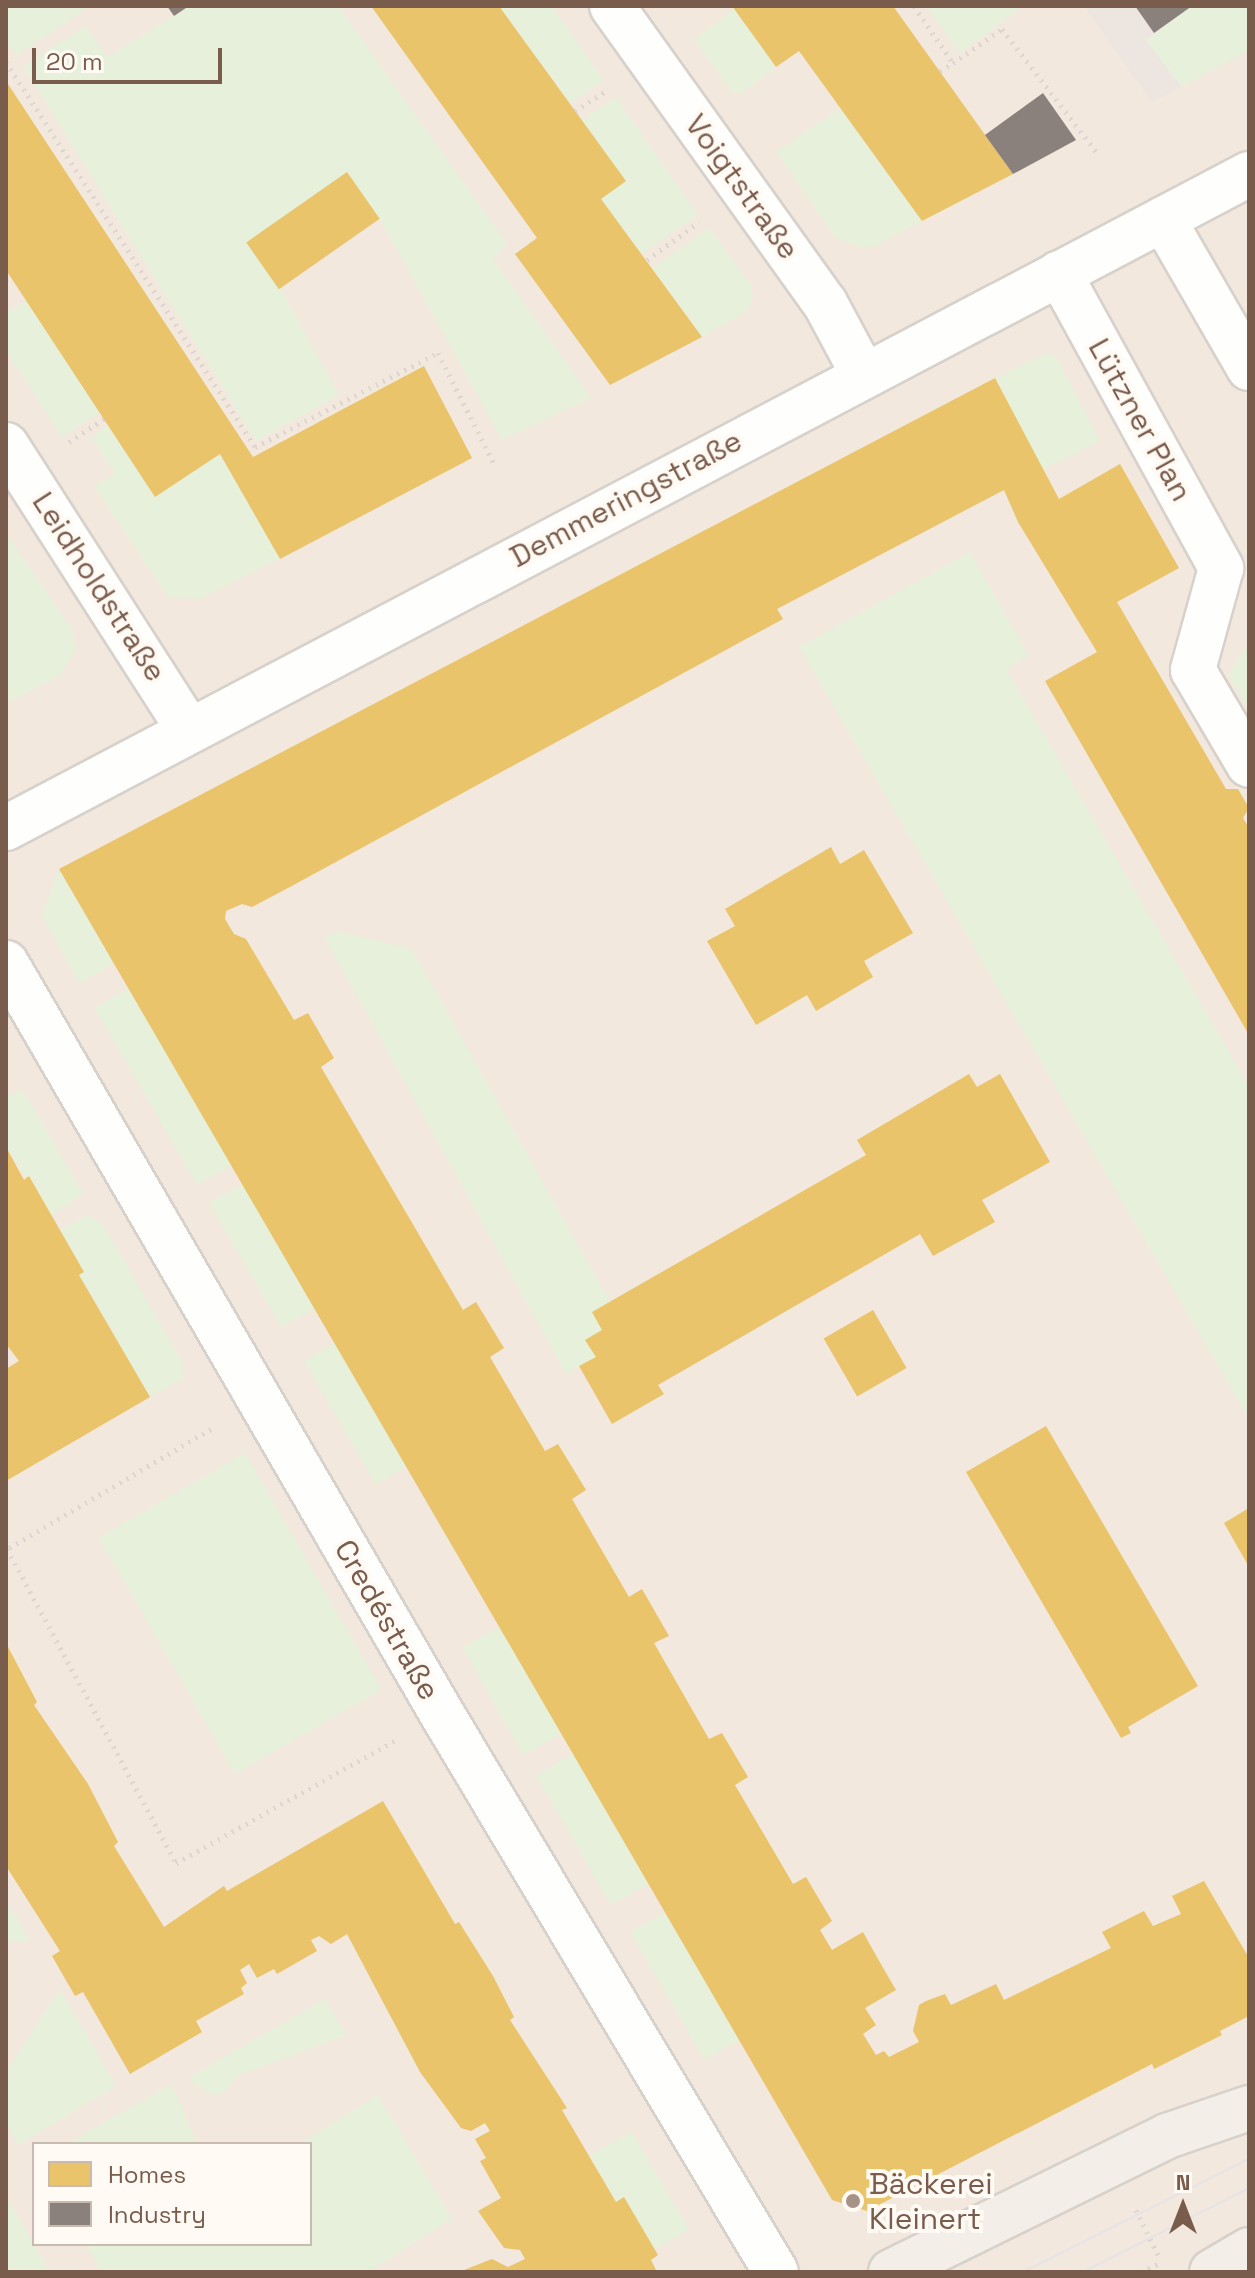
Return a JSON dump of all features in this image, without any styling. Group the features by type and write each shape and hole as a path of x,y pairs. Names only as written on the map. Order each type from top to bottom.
{"main road":[{"path":"891,2272 1167,2136 1249,2108"}],"street":[{"name":"Voigtstraße","path":"612,6 825,303 863,374"},
{"name":"Demmeringstraße","path":"6,828 863,374 1249,174"},
{"path":"1163,219 1249,368"},
{"name":"Lützner Plan","path":"1059,273 1235,560 1193,670 1249,765"},
{"name":"Leidholdstraße","path":"6,445 189,730"},
{"name":"Credéstraße","path":"6,963 442,1714 776,2272"}],"path":[{"path":"914,6 953,63"},
{"path":"940,71 1002,29 1098,154"},
{"path":"6,62 255,447 438,353 494,464"},
{"path":"575,111 610,88"},
{"path":"647,260 705,218"},
{"path":"55,452 104,419"},
{"path":"258,1401 7,1549 176,1863 442,1714"},
{"path":"1113,2162 1166,2272"},
{"path":"1141,2272 1162,2262"}],"shaded area":[{"path":"6,6 1249,6 1249,2272 6,2272"},
{"path":"1084,6 1249,6 1249,51 1152,102"}],"green space":[{"path":"6,6 91,6 16,56 6,40"},
{"path":"189,6 338,6 508,245 493,259 591,398 502,440 380,219 347,173 248,243 281,289 339,395 256,441 23,66 86,26 108,57"},
{"path":"499,6 552,6 604,81 570,103"},
{"path":"926,6 1024,6 960,53"},
{"path":"1192,6 1249,6 1249,51 1181,87 1146,40"},
{"path":"734,9 776,67 743,93 732,92 694,39"},
{"path":"616,97 698,215 642,254 601,199 581,120"},
{"path":"840,108 922,221 877,245 861,248 835,237 776,152"},
{"path":"709,228 752,286 753,299 748,310 702,337 652,268"},
{"path":"26,300 100,413 62,437 6,351 6,313"},
{"path":"1047,353 1057,358 1100,441 1042,470 995,378"},
{"path":"108,425 155,497 220,454 280,559 199,599 168,597 94,486 114,474 92,437"},
{"path":"6,533 72,629 76,650 59,676 6,703"},
{"path":"970,552 1029,656 1006,669 1249,1086 1249,1419 799,647"},
{"path":"1249,647 1249,710 1229,676 1241,652"},
{"path":"59,869 114,964 79,983 42,915"},
{"path":"337,931 412,949 610,1302 592,1312 602,1330 596,1357 566,1374 325,938"},
{"path":"130,987 232,1165 197,1185 94,1008"},
{"path":"16,1091 26,1094 83,1194 51,1216 6,1147 6,1097"},
{"path":"244,1183 316,1308 281,1328 209,1203"},
{"path":"87,1215 102,1223 183,1363 184,1378 150,1397 79,1275 84,1272 60,1230"},
{"path":"337,1342 408,1466 376,1485 304,1361"},
{"path":"245,1453 382,1689 235,1774 99,1538"},
{"path":"502,1625 562,1733 523,1755 463,1647"},
{"path":"575,1753 650,1883 611,1905 536,1776"},
{"path":"6,1900 30,1941 6,1941"},
{"path":"665,1912 739,2040 704,2060 630,1932"},
{"path":"60,1989 116,2086 18,2145 6,2122 6,2072"},
{"path":"325,1999 347,2035 239,2075 223,2093 212,2095 194,2084 191,2076"},
{"path":"172,2084 196,2142 70,2142"},
{"path":"378,2095 452,2219 368,2272 102,2272 87,2246 312,2246 312,2142 302,2142"},
{"path":"632,2132 689,2230 654,2249 625,2198 616,2202 589,2155"},
{"path":"6,2196 32,2246 35,2246 50,2272 6,2272"}],"building: Homes":[{"path":"371,6 499,6 626,181 601,199 702,337 610,385 515,254 537,238"},
{"path":"732,6 893,6 1013,174 922,221 799,51 776,67"},
{"path":"6,81 253,457 424,366 472,458 280,559 220,454 155,497 6,270"},
{"path":"347,172 380,219 279,289 246,243"},
{"path":"995,378 1059,499 1120,464 1179,568 1117,602 1226,789 1238,789 1249,808 1243,818 1249,828 1249,1035 1045,681 1097,652 1018,522 1004,490 777,609 783,619 288,888 252,907 242,904 226,911 225,919 234,934 246,939 294,1020 308,1013 334,1058 321,1067 463,1310 476,1302 504,1348 490,1357 545,1451 558,1444 586,1490 572,1499 629,1597 642,1589 669,1636 654,1643 709,1739 722,1733 748,1777 735,1785 793,1884 806,1877 832,1921 820,1930 832,1950 863,1932 896,1990 865,2008 876,2025 863,2034 876,2055 884,2051 889,2057 919,2042 913,2031 919,2005 926,2001 945,1994 951,2005 996,1984 1004,2000 1111,1948 1102,1932 1144,1911 1153,1926 1181,1914 1172,1896 1204,1881 1249,1958 1249,2016 1220,2031 1222,2035 1154,2069 1152,2064 867,2211 832,2200 59,869"},
{"path":"831,847 840,864 864,850 913,933 864,961 873,977 816,1011 807,995 756,1025 707,941 735,926 725,909"},
{"path":"969,1074 977,1087 1000,1074 1050,1162 982,1200 995,1222 933,1256 920,1234 658,1385 664,1394 612,1424 579,1366 596,1357 585,1340 602,1330 592,1312 866,1155 857,1140"},
{"path":"6,1147 24,1180 29,1176 84,1272 79,1275 150,1397 6,1481 6,1369 19,1361 6,1344"},
{"path":"873,1310 907,1368 857,1397 824,1338"},
{"path":"1046,1426 1198,1686 1128,1727 1131,1733 1121,1738 966,1472"},
{"path":"1249,1508 1249,1567 1224,1523"},
{"path":"6,1643 37,1702 34,1705 88,1784 118,1842 114,1846 164,1927 224,1886 227,1891 383,1801 455,1924 459,1922 493,1976 514,2017 510,2020 567,2108 562,2110 616,2202 624,2197 658,2255 651,2260 657,2272 459,2272 492,2259 508,2267 525,2259 520,2250 504,2248 478,2211 501,2198 480,2161 486,2158 475,2139 490,2131 485,2123 471,2131 461,2128 420,2072 347,1934 331,1944 319,1936 311,1940 317,1951 277,1974 274,1969 257,1978 249,1964 240,1970 247,1983 241,1988 244,1994 196,2021 202,2032 130,2074 83,1992 75,1996 52,1956 60,1951 6,1866"}],"building: Industry":[{"path":"167,6 189,6 174,16"},
{"path":"1135,6 1192,6 1154,33"},
{"path":"1043,93 1076,140 1013,174 985,135"}],"tram line":[{"path":"1023,2272 1249,2159"},
{"path":"1083,2272 1249,2188"}],"place":[{"name":"Bäckerei Kleinert","path":"853,2201"}]}
